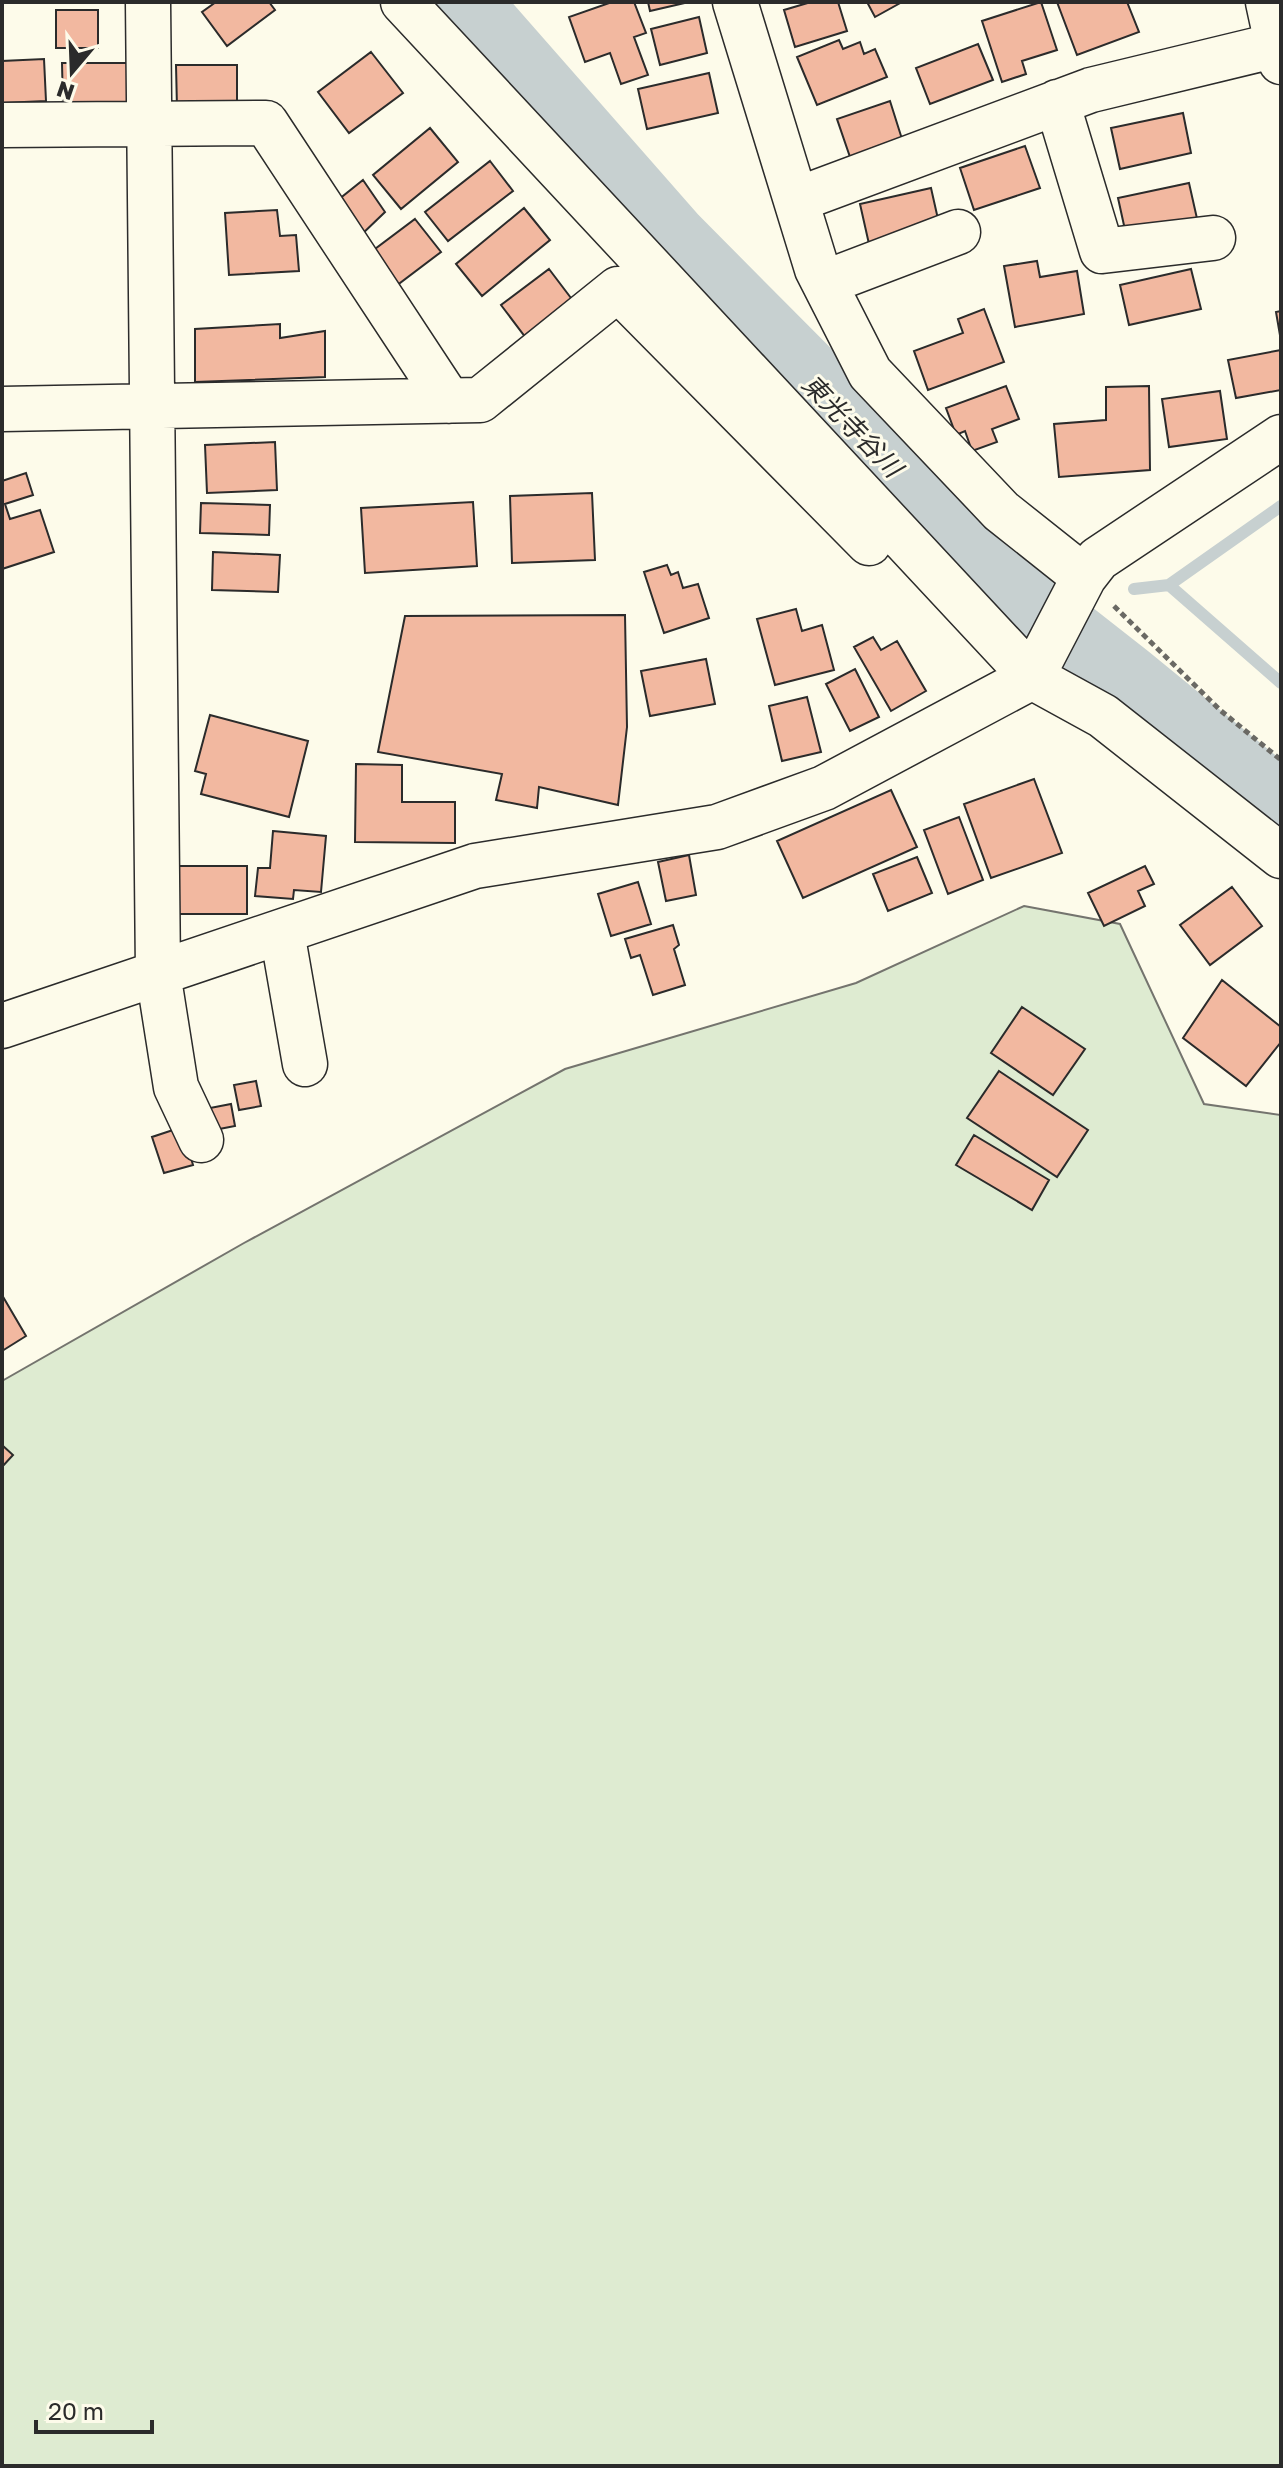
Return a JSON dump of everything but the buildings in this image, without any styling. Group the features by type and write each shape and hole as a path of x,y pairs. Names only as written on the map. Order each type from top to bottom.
{"street":[{"path":"148,2 158,973 176,1087 201,1140"},
{"path":"403,2 1019,663"},
{"path":"735,2 817,269 870,373 1001,511 1084,577"},
{"path":"796,200 1091,90 1279,54 1268,2"},
{"path":"1057,102 1102,251 1213,238"},
{"path":"2,125 266,123 449,401"},
{"path":"824,283 958,232"},
{"path":"2,409 480,400 618,289 961,637 1019,663 1103,716 1281,856"},
{"path":"2,1026 475,866 717,827 824,788 1019,663 1098,559 1281,437"},
{"path":"282,932 305,1064"}],"path":[{"path":"1084,577 1220,710 1281,760"}],"green space":[{"path":"1024,906 1120,924 1204,1104 1281,1115 1281,2466 2,2466 2,1381 244,1243 565,1069 856,983"}],"waterway":[{"name":"東光寺谷川","path":"465,2 674,240 828,395 1002,581 1281,805"},
{"path":"1134,589 1169,585 1281,506"},
{"path":"1169,585 1281,683"},
{"path":"1024,599 1062,596"}]}
